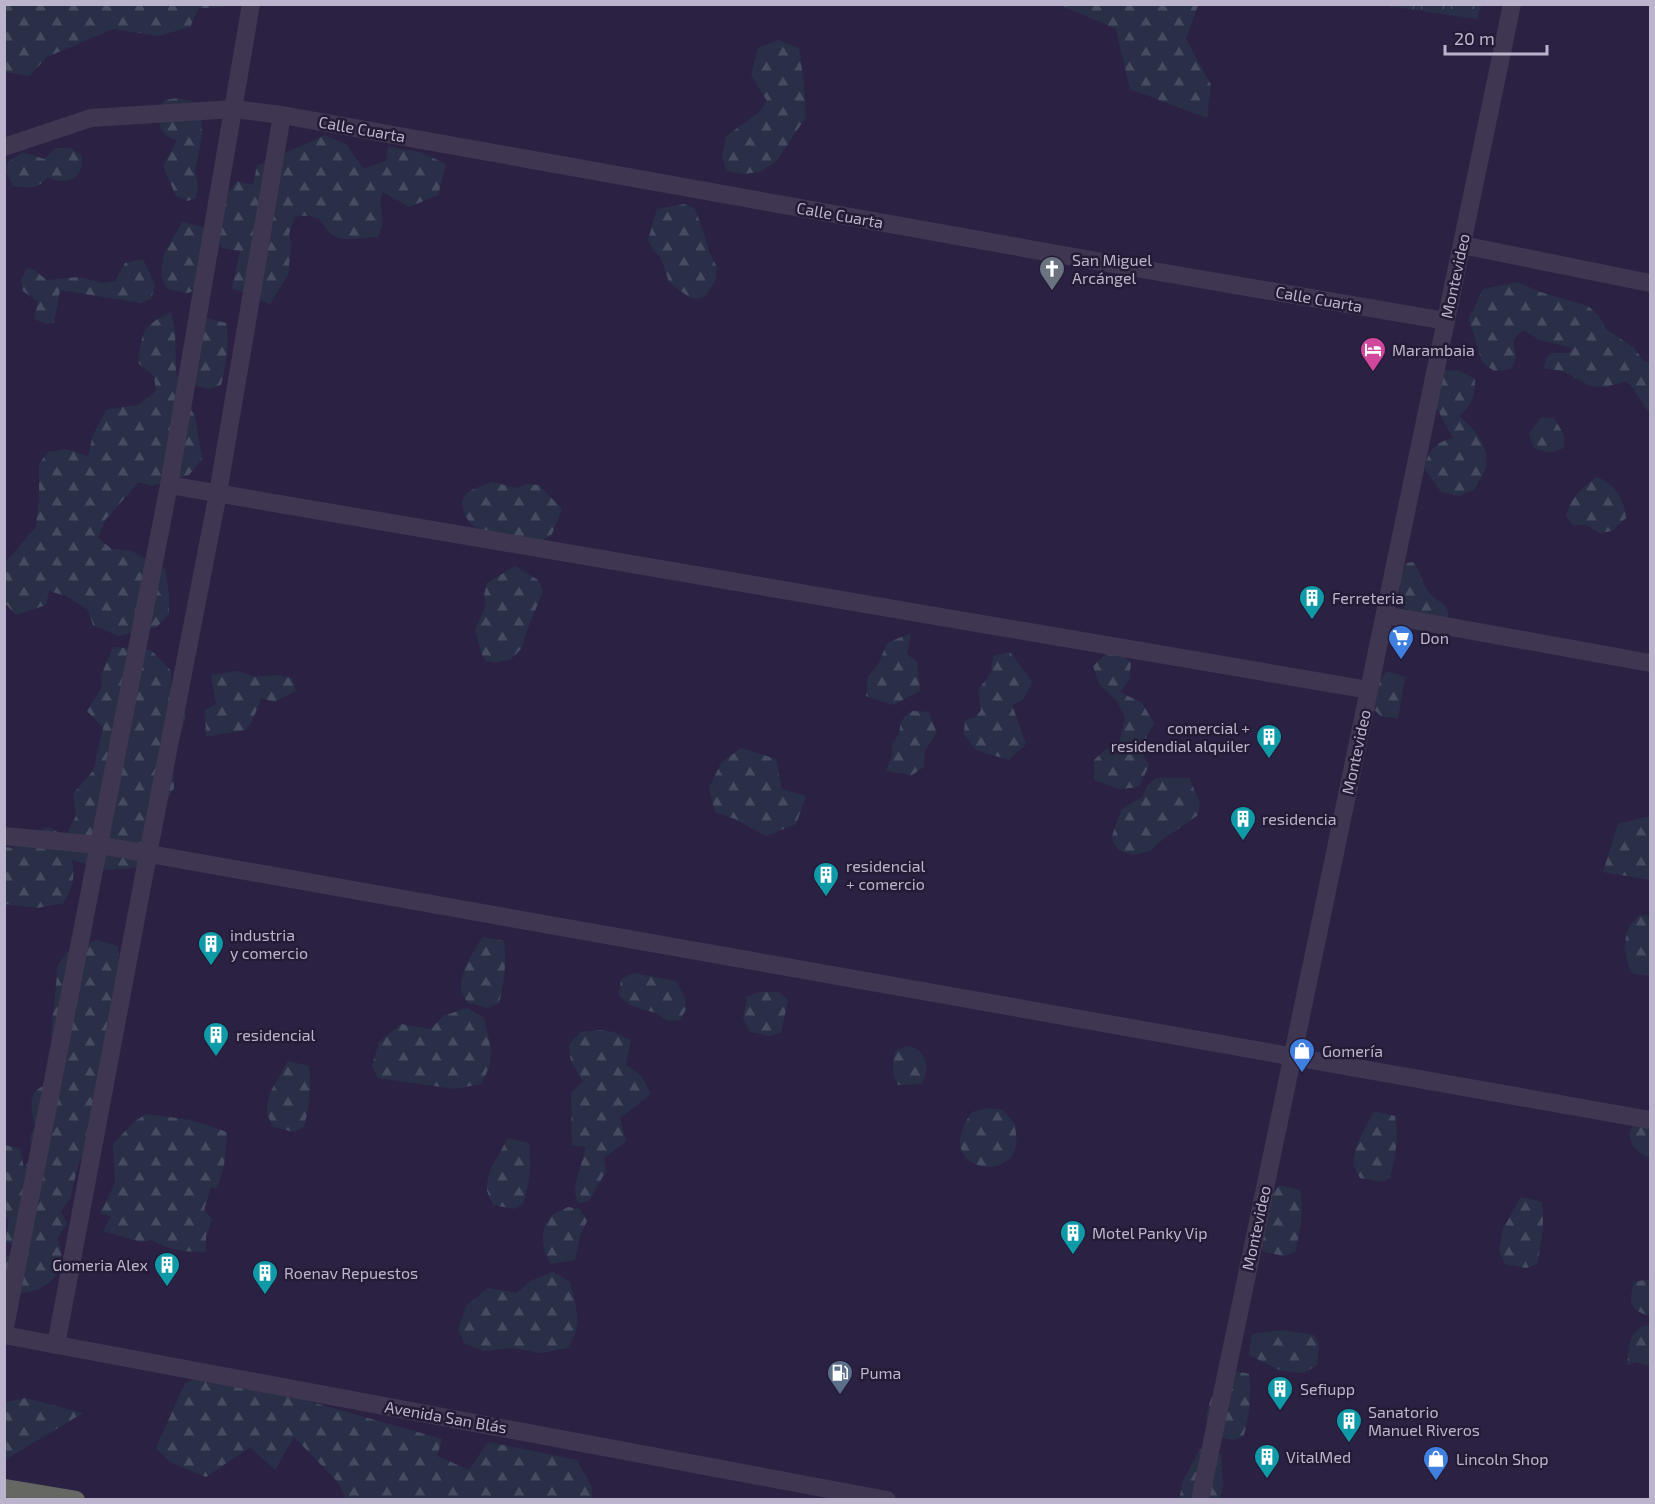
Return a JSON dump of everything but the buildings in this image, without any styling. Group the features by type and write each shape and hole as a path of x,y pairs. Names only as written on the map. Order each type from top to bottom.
{"highway":[{"path":"4,1488 76,1500"}],"street":[{"path":"4,1334 169,485 251,4"},
{"name":"Montevideo","path":"1200,1500 1512,4"},
{"name":"Calle Cuarta","path":"4,147 91,118 234,109 282,115 1130,267 1446,321"},
{"path":"56,1345 218,493 282,115"},
{"path":"1462,245 1650,283"},
{"path":"169,485 1369,690"},
{"path":"1385,615 1650,663"},
{"path":"4,836 99,845 1650,1120"},
{"name":"Avenida San Blás","path":"4,1334 887,1500"}],"green space":[{"path":"5,4 226,5 225,7 199,8 190,27 158,36 113,29 47,57 29,76 5,72"},
{"path":"1481,4 1477,19 1381,5"},
{"path":"1063,5 1198,5 1186,39 1211,85 1207,118 1130,89 1116,29"},
{"path":"778,40 799,48 806,117 776,162 760,172 743,174 727,171 722,157 726,136 757,114 767,101 751,75 758,48"},
{"path":"178,98 191,101 201,109 202,135 195,172 198,185 196,198 188,201 176,196 163,166 177,140 162,130 157,112 165,100"},
{"path":"325,135 347,145 363,169 386,161 388,147 420,152 446,164 438,195 409,207 383,192 380,201 383,223 378,237 343,239 332,235 319,219 306,216 295,217 289,234 291,246 288,275 270,304 232,288 240,251 222,248 215,234 227,194 237,181 253,185 257,166"},
{"path":"55,148 70,148 81,155 81,170 78,175 62,181 48,177 32,187 13,186 6,172 8,162 23,152 44,159"},
{"path":"684,204 695,209 709,252 717,267 715,282 706,295 697,299 690,298 669,282 661,258 653,250 648,240 657,209"},
{"path":"182,222 203,227 204,238 197,289 188,293 167,289 161,276 164,254"},
{"path":"143,259 155,285 151,299 141,303 60,290 54,323 46,324 34,319 38,302 23,291 21,280 27,268 34,270 47,280 78,277 103,283 115,281 125,263"},
{"path":"1518,282 1540,292 1588,306 1599,316 1606,329 1633,347 1643,360 1650,363 1650,413 1626,381 1606,387 1590,386 1563,371 1544,368 1546,358 1551,353 1568,353 1572,348 1540,340 1523,330 1513,340 1516,359 1511,369 1494,371 1482,362 1469,319 1483,289"},
{"path":"171,312 175,329 176,372 195,417 202,459 189,475 152,486 139,482 105,520 98,538 112,549 131,551 165,568 169,614 157,627 118,636 93,625 88,610 66,596 49,591 46,605 16,615 5,603 4,564 36,527 39,464 48,452 67,449 88,456 93,435 107,409 138,405 156,391 154,376 138,363 142,337 153,322"},
{"path":"206,318 226,323 228,339 221,385 211,389 190,385"},
{"path":"1445,370 1460,371 1475,379 1472,400 1459,416 1480,438 1487,460 1485,470 1475,489 1459,496 1441,492 1425,469 1433,448 1453,438 1434,403"},
{"path":"1541,417 1554,418 1564,435 1564,448 1549,453 1534,448 1529,434"},
{"path":"1597,477 1610,484 1618,493 1626,518 1612,531 1600,533 1586,525 1573,525 1566,516 1577,494"},
{"path":"492,482 517,488 528,484 539,485 562,509 552,534 542,541 484,532 474,527 462,507 464,496 473,489"},
{"path":"1413,562 1429,592 1447,609 1447,623 1416,615 1404,608 1400,596 1400,580 1407,563"},
{"path":"515,566 538,580 543,591 522,648 511,659 495,663 486,661 482,655 475,629 486,606 484,595 487,583"},
{"path":"911,633 907,654 917,662 920,691 893,705 866,696 868,677 879,663 887,643"},
{"path":"113,647 151,650 171,671 171,691 186,717 173,760 174,788 167,801 155,866 107,870 72,860 72,882 64,903 37,908 5,904 4,847 13,848 25,836 49,827 66,837 71,856 68,831 76,816 73,794 93,771 103,728 87,711 102,687 101,676"},
{"path":"1113,647 1131,663 1129,680 1120,692 1142,703 1154,723 1140,750 1149,765 1139,787 1120,789 1094,780 1094,760 1106,749 1118,747 1125,718 1117,701 1099,684 1093,666"},
{"path":"1010,652 1032,682 1023,700 1012,705 1026,744 1009,760 976,750 964,734 965,720 976,717 981,710 978,690 991,673 993,656"},
{"path":"237,671 255,677 276,675 292,678 296,691 274,702 261,698 252,722 245,730 206,737 205,710 216,704 211,675"},
{"path":"1387,671 1405,677 1398,718 1382,717 1371,707 1376,684"},
{"path":"911,711 928,712 937,733 925,750 924,767 912,775 886,771 892,756 892,744 899,734 901,721"},
{"path":"741,748 776,759 782,789 806,796 796,824 766,836 735,819 715,812 709,788 721,763"},
{"path":"1156,778 1189,778 1200,803 1198,815 1150,851 1134,855 1119,850 1113,843 1112,836 1121,810 1142,797 1147,786"},
{"path":"1650,817 1650,880 1603,872 1618,824"},
{"path":"1640,915 1650,916 1650,976 1633,974 1626,957 1625,944 1628,932"},
{"path":"483,937 504,941 505,949 499,1003 489,1008 468,1003 461,990 465,969"},
{"path":"96,940 118,946 120,968 83,1155 78,1165 70,1199 61,1211 67,1224 57,1239 61,1250 59,1270 47,1285 16,1293 5,1278 5,1256 19,1253 23,1246 5,1242 9,1220 5,1216 5,1145 20,1149 24,1168 34,1154 30,1140 35,1127 31,1106 33,1095 37,1090 50,1084 54,1051 51,1034 58,965 67,952"},
{"path":"634,973 676,981 685,998 686,1009 680,1020 668,1021 656,1013 632,1006 619,996 621,979"},
{"path":"759,992 779,992 788,1000 781,1032 770,1036 750,1032 743,1019 747,997"},
{"path":"467,1008 484,1018 490,1044 491,1058 481,1084 455,1089 378,1078 372,1066 379,1042 401,1024 431,1029 443,1016"},
{"path":"601,1030 613,1032 631,1040 626,1065 641,1075 651,1094 620,1118 626,1141 604,1158 606,1171 589,1201 578,1203 574,1189 586,1147 572,1145 571,1093 583,1081 571,1062 569,1045 580,1032"},
{"path":"907,1046 919,1051 925,1060 926,1072 922,1084 898,1085 894,1076 896,1050"},
{"path":"288,1061 309,1066 310,1074 310,1096 304,1127 294,1132 273,1127 267,1114 270,1093"},
{"path":"989,1108 1003,1110 1015,1125 1015,1151 1006,1161 994,1166 980,1166 968,1160 961,1149 961,1133 972,1112"},
{"path":"1374,1111 1395,1116 1397,1132 1390,1178 1381,1182 1360,1178 1353,1165 1357,1144"},
{"path":"146,1114 191,1120 227,1132 224,1166 217,1188 211,1187 204,1210 212,1219 206,1236 206,1252 183,1251 165,1247 152,1240 141,1242 103,1231 111,1216 100,1214 115,1183 113,1144 134,1122"},
{"path":"1650,1115 1650,1158 1636,1149 1630,1136 1635,1124"},
{"path":"508,1138 529,1143 530,1151 529,1174 523,1204 514,1209 493,1205 487,1191 490,1170"},
{"path":"1279,1185 1300,1190 1302,1206 1295,1252 1285,1256 1264,1252 1258,1239 1270,1199"},
{"path":"1521,1197 1542,1202 1543,1210 1537,1264 1526,1268 1505,1264 1499,1251 1503,1229"},
{"path":"568,1207 580,1209 587,1221 580,1236 575,1260 551,1264 545,1253 543,1233 548,1221"},
{"path":"553,1272 570,1282 576,1308 576,1330 568,1348 541,1353 512,1348 483,1351 464,1343 458,1329 466,1306 488,1288 517,1293 530,1281"},
{"path":"1650,1279 1650,1316 1634,1308 1631,1294 1634,1282"},
{"path":"1650,1324 1650,1365 1636,1362 1627,1365 1633,1335 1637,1330"},
{"path":"1282,1330 1314,1335 1319,1345 1317,1365 1304,1373 1282,1371 1249,1355 1252,1334"},
{"path":"1228,1369 1249,1374 1250,1382 1244,1435 1234,1440 1213,1436 1207,1423 1210,1402"},
{"path":"212,1374 442,1439 437,1456 469,1470 488,1442 577,1460 592,1487 592,1499 346,1499 337,1481 294,1437 275,1470 250,1447 206,1477 170,1462 156,1448 185,1383"},
{"path":"5,1394 6,1402 26,1398 83,1413 5,1460"},
{"path":"1200,1449 1221,1454 1223,1484 1220,1499 1179,1500 1183,1481"}],"place":[{"name":"San Miguel Arcángel","path":"1052,292"},
{"name":"Marambaia","path":"1373,373"},
{"name":"Ferreteria","path":"1312,621"},
{"name":"Don","path":"1401,661"},
{"name":"comercial + residendial alquiler","path":"1269,760"},
{"name":"residencia","path":"1243,842"},
{"name":"residencial + comercio","path":"826,898"},
{"name":"industria y comercio","path":"211,967"},
{"name":"residencial","path":"216,1058"},
{"name":"Gomería","path":"1302,1074"},
{"name":"Motel Panky Vip","path":"1073,1256"},
{"name":"Gomeria Alex","path":"167,1288"},
{"name":"Roenav Repuestos","path":"265,1296"},
{"name":"Puma","path":"840,1396"},
{"name":"Sefiupp","path":"1280,1412"},
{"name":"Sanatorio Manuel Riveros","path":"1349,1444"},
{"name":"VitalMed","path":"1267,1480"},
{"name":"Lincoln Shop","path":"1436,1482"}]}
